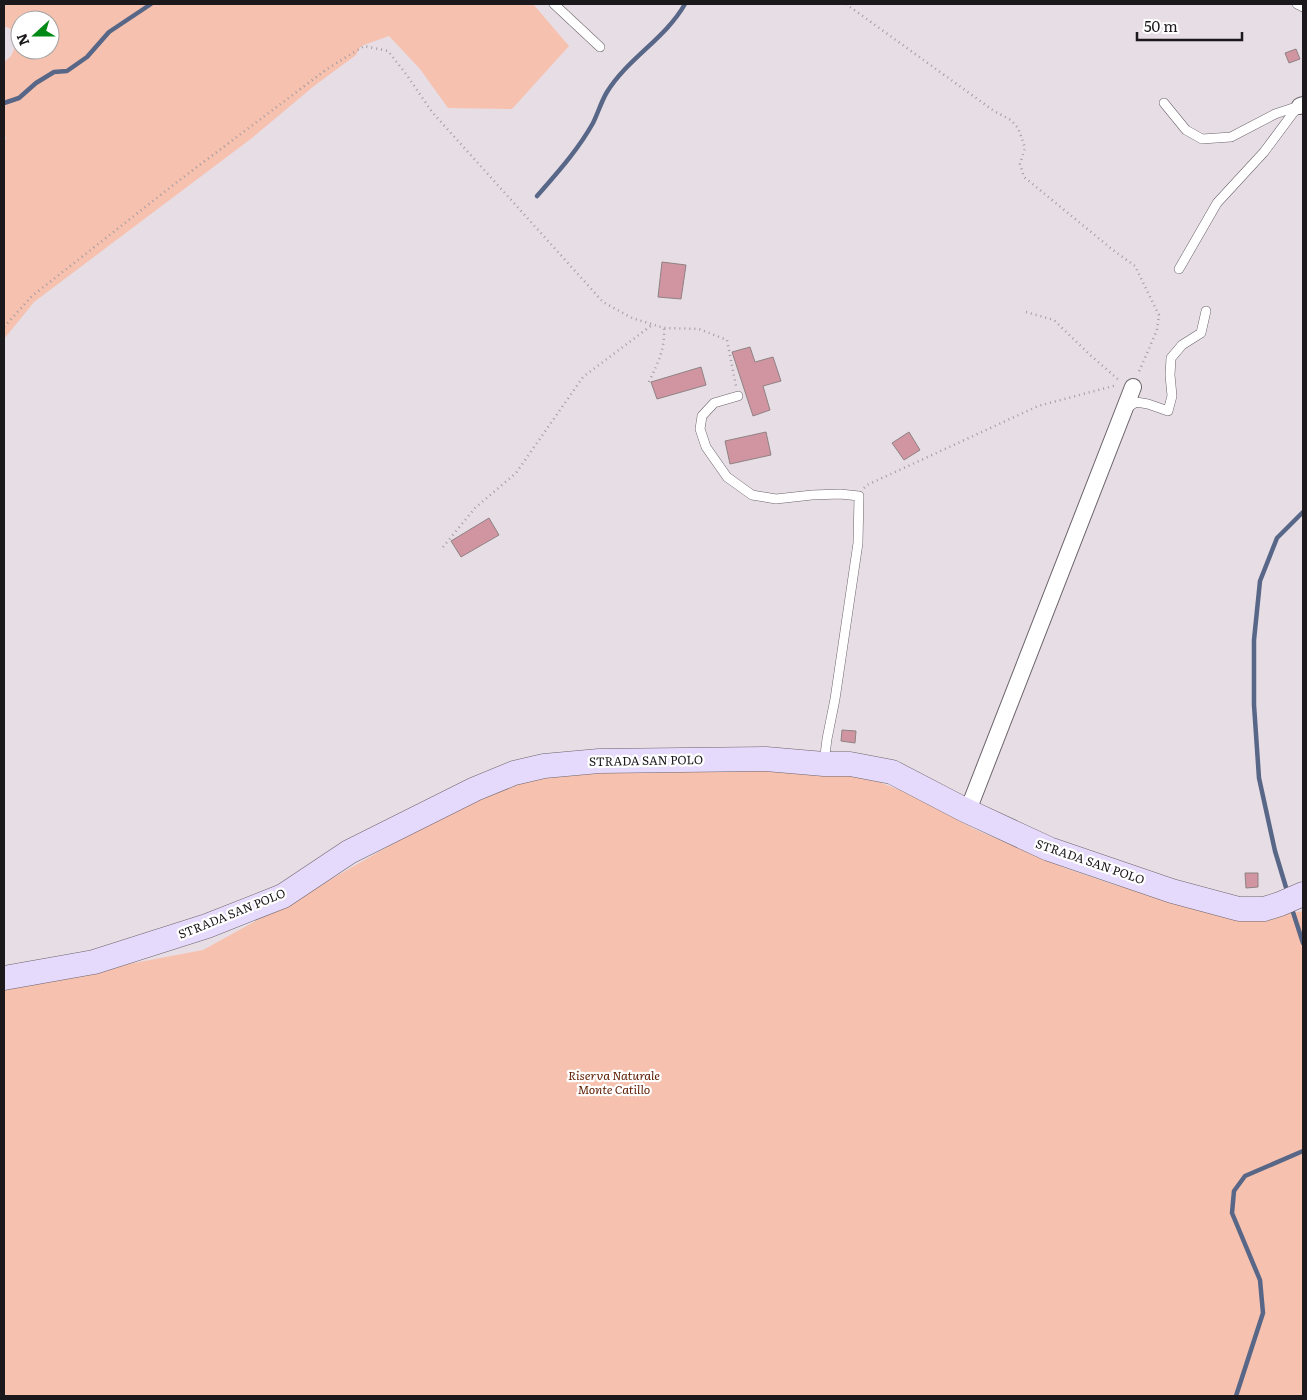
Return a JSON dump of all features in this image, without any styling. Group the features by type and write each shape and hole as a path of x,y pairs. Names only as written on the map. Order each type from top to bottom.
{"street":[{"path":"965,810 972,800 1133,387"},
{"name":"STRADA SAN POLO","path":"4,978 94,962 207,926 283,896 349,852 475,789 514,773 544,766 599,761 766,759 824,764 850,764 892,772 965,810 1049,850 1172,891 1239,909 1264,909 1293,899"}],"lane":[{"path":"554,4 600,47"},
{"path":"1297,4 1303,7"},
{"path":"1164,103 1186,130 1202,139 1231,137 1275,114 1301,105"},
{"path":"1179,270 1218,203 1264,152 1292,113 1301,105"},
{"path":"1125,410 1136,402 1168,411 1172,396 1171,358 1182,345 1201,333 1206,311"},
{"path":"738,396 714,403 702,416 700,429 706,447 727,476 752,495 776,499 812,495 840,494 859,496 858,543 824,764"}],"path":[{"path":"846,4 980,102 1011,120 1018,128 1025,148 1020,164 1024,177 1135,266 1159,315 1157,330 1133,387"},
{"path":"4,327 32,296 165,192 326,69 364,46 388,51 432,112 603,302 632,318 664,328 699,329 727,340 738,396"},
{"path":"859,496 867,485 1038,406 1123,384 1054,320 1026,312"},
{"path":"443,547 475,508 516,473 583,376 653,324"},
{"path":"649,382 662,354 665,342 664,328"}],"green space":[{"path":"4,4 533,4 569,46 512,109 448,108 420,69 389,36 361,46 356,55 314,86 252,138 34,302 4,339 4,144 6,137 4,137 4,62 10,57 10,60 60,60 60,10 10,10 10,29 4,26"},
{"name":"Riserva Naturale Monte Catillo","path":"601,768 812,772 864,776 917,797 974,829 1065,868 1115,885 1164,898 1277,916 1303,911 1303,1396 4,1396 4,984 102,969 203,950 483,792 539,775"}],"building":[{"path":"1296,49 1300,59 1289,63 1285,53"},
{"path":"662,262 686,265 681,299 658,297"},
{"path":"750,347 755,362 773,357 781,381 763,386 770,410 753,416 732,352"},
{"path":"701,367 706,385 657,399 651,382"},
{"path":"766,432 771,455 730,464 725,441"},
{"path":"909,432 920,450 904,460 892,443"},
{"path":"489,518 499,535 461,557 451,541"},
{"path":"842,730 856,731 855,743 841,741"},
{"path":"1245,873 1258,873 1258,887 1246,888"}],"waterway":[{"path":"4,103 19,98 36,83 54,72 67,71 87,57 109,32 151,4"},
{"path":"537,196 581,143 593,123 605,96 616,80 667,28 685,4"},
{"path":"1288,894 1275,851 1259,778 1254,705 1254,640 1260,581 1277,538 1303,512"},
{"path":"1291,906 1303,943"},
{"path":"1236,1396 1263,1313 1260,1280 1232,1213 1234,1191 1245,1176 1303,1151"}]}
